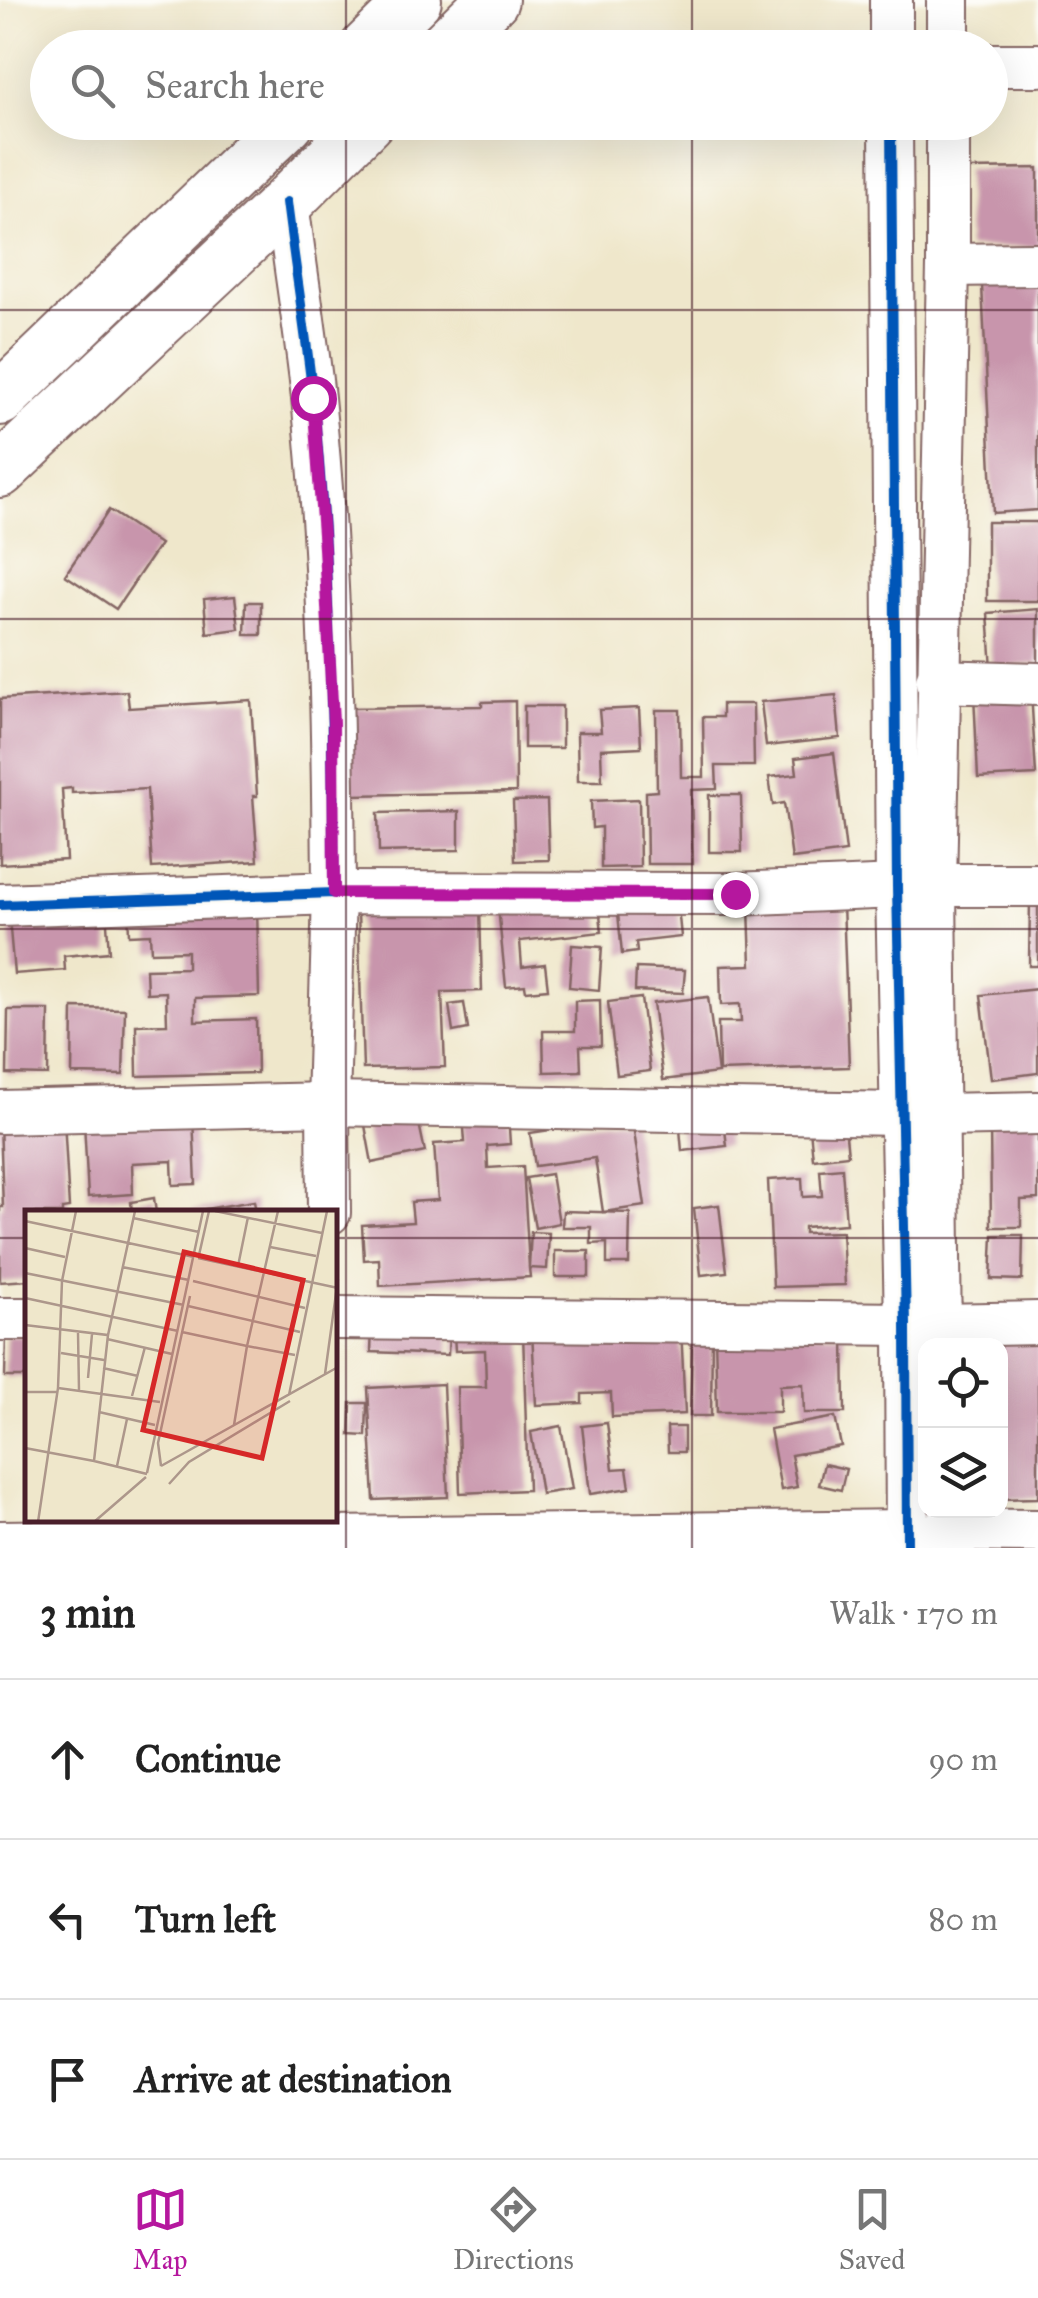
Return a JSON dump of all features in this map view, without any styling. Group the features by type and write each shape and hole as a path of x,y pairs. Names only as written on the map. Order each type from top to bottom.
{"main road":[{"path":"384,30 415,0"},
{"path":"462,30 492,0"},
{"path":"0,399 269,140"},
{"path":"0,471 350,140"}],"street":[{"path":"890,0 891,30"},
{"path":"948,0 948,30"},
{"path":"1008,66 1038,65"},
{"path":"893,140 928,1331 928,1534"},
{"path":"916,886 938,681 948,140"},
{"path":"287,202 313,398 333,722 329,1210"},
{"path":"948,265 1038,264"},
{"path":"938,681 1038,684"},
{"path":"0,905 334,893 735,894 1038,884"},
{"path":"0,1112 328,1104 1038,1113"},
{"path":"338,1318 928,1331 1038,1323"},
{"path":"0,1542 324,1536 564,1542 1038,1531"}],"building":[{"path":"1038,168 1038,247 968,248 966,169"},
{"path":"1038,283 1038,510 993,513 982,285"},
{"path":"109,510 160,544 116,609 65,575"},
{"path":"987,522 1038,522 1038,601 987,601"},
{"path":"235,596 239,629 207,633 204,599"},
{"path":"246,602 261,602 261,635 245,635"},
{"path":"1038,609 1038,664 992,668 988,613"},
{"path":"127,691 129,708 251,700 258,861 152,868 147,789 72,793 72,788 62,789 66,860 0,864 0,699"},
{"path":"1031,691 1036,775 978,778 974,694"},
{"path":"836,695 840,738 766,746 761,702"},
{"path":"515,701 516,792 351,795 350,708 482,706 482,702"},
{"path":"722,704 753,704 754,766 716,766 717,789 691,790 693,864 647,864 646,792 657,791 656,710 680,710 681,777 704,777 703,717 722,717"},
{"path":"524,706 562,706 562,748 524,748"},
{"path":"639,708 641,747 601,749 602,781 578,781 577,732 601,732 599,710"},
{"path":"834,753 846,852 792,859 784,803 773,805 769,777 797,774 795,758"},
{"path":"709,795 741,795 742,852 709,852"},
{"path":"639,799 640,867 601,868 601,827 592,828 591,801"},
{"path":"547,800 549,860 515,861 513,801"},
{"path":"459,811 459,850 379,852 378,813"},
{"path":"598,897 602,932 520,941 522,967 545,964 548,989 526,991 525,985 506,987 498,907"},
{"path":"677,897 681,937 636,942 637,952 622,954 617,903"},
{"path":"1030,900 1038,900 1038,966 1029,966"},
{"path":"843,903 849,1067 719,1071 718,1022 741,1022 740,1004 721,1005 720,966 751,965 749,906"},
{"path":"257,907 259,996 195,998 195,1021 256,1019 257,1073 137,1076 136,1025 167,1024 166,992 147,993 146,969 187,968 187,951 151,952 150,934 129,935 128,909"},
{"path":"480,907 482,991 442,992 445,1067 363,1069 358,911"},
{"path":"106,910 109,952 64,956 65,970 14,974 9,918"},
{"path":"572,945 602,947 599,990 569,987"},
{"path":"636,968 685,970 683,993 635,991"},
{"path":"1038,989 1038,1073 991,1079 981,995"},
{"path":"708,997 718,1073 663,1080 653,1003"},
{"path":"641,998 650,1071 617,1075 608,1002"},
{"path":"600,1000 601,1046 580,1046 581,1071 544,1072 543,1031 575,1031 575,1001"},
{"path":"464,1003 468,1029 453,1032 449,1005"},
{"path":"73,1008 125,1009 123,1075 72,1074"},
{"path":"8,1010 49,1010 48,1075 7,1074"},
{"path":"416,1109 425,1152 372,1163 364,1120"},
{"path":"508,1113 510,1144 487,1146 488,1168 523,1166 529,1267 531,1232 549,1233 547,1269 529,1268 530,1277 380,1286 379,1259 364,1260 362,1225 413,1222 411,1202 438,1200 434,1144 465,1142 463,1115"},
{"path":"723,1113 727,1146 682,1151 679,1118"},
{"path":"844,1116 848,1155 813,1159 809,1119"},
{"path":"193,1117 196,1184 173,1185 172,1161 132,1163 133,1194 88,1197 84,1122"},
{"path":"632,1118 645,1206 603,1212 595,1158 535,1166 530,1133"},
{"path":"64,1119 69,1208 25,1210 25,1280 0,1282 0,1123"},
{"path":"1038,1119 1038,1199 1021,1200 1021,1227 991,1227 990,1120"},
{"path":"842,1168 846,1224 804,1227 804,1233 842,1232 845,1285 773,1287 768,1180 802,1178 803,1197 822,1196 820,1170"},
{"path":"551,1174 559,1223 535,1228 526,1178"},
{"path":"154,1198 156,1210 132,1210 131,1202"},
{"path":"254,1201 256,1210 199,1210"},
{"path":"719,1205 727,1272 701,1275 694,1208"},
{"path":"563,1211 630,1213 629,1264 607,1264 607,1243 591,1244 591,1227 562,1227"},
{"path":"993,1235 1023,1235 1022,1280 991,1279"},
{"path":"555,1251 589,1251 589,1277 555,1277"},
{"path":"681,1326 685,1414 612,1417 611,1393 582,1394 582,1403 536,1405 532,1332"},
{"path":"372,1328 449,1331 448,1355 371,1352"},
{"path":"1038,1328 1038,1498 1008,1499 1008,1338 979,1338 979,1331"},
{"path":"523,1332 528,1490 460,1493 457,1387 486,1387 485,1350 455,1351 454,1334"},
{"path":"844,1334 845,1413 804,1413 803,1384 780,1385 780,1412 717,1412 715,1335"},
{"path":"6,1335 25,1335 25,1377 5,1377"},
{"path":"692,1335 712,1335 711,1416 690,1416"},
{"path":"443,1384 448,1497 374,1500 368,1388"},
{"path":"351,1403 367,1403 366,1436 350,1435"},
{"path":"835,1417 841,1446 791,1455 797,1487 781,1490 770,1429"},
{"path":"607,1423 613,1469 627,1468 630,1488 590,1494 582,1426"},
{"path":"561,1426 572,1489 541,1494 531,1432"},
{"path":"667,1427 684,1427 684,1452 668,1452"},
{"path":"824,1464 846,1469 841,1490 819,1485"}],"cycle path":[{"path":"891,140 907,1548"},
{"path":"0,905 334,893 323,521 313,398 287,202"}],"route":[{"path":"313,398 333,722 334,893 735,894"}]}
